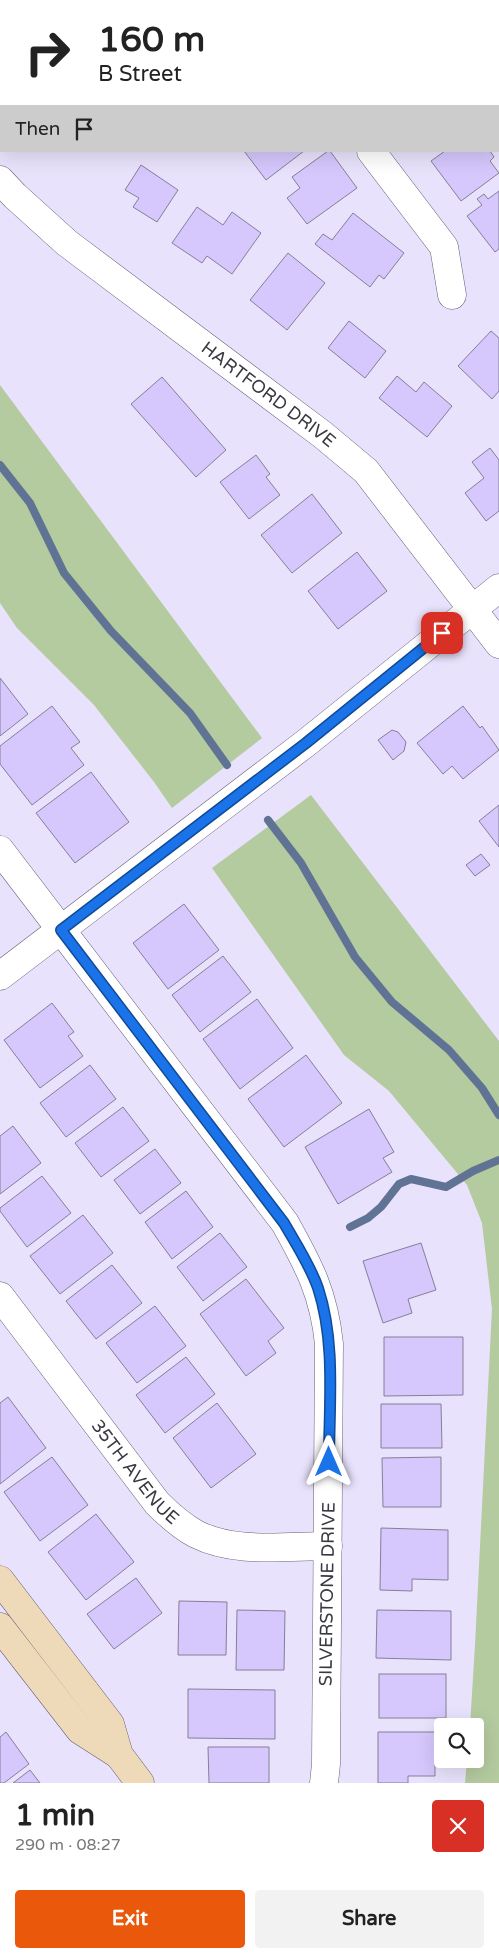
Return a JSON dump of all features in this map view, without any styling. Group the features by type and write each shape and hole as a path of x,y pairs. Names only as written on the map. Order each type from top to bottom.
{"street":[{"path":"372,152 444,247 452,295"},
{"name":"HARTFORD DRIVE","path":"0,180 67,243 323,435 366,471 499,644"},
{"path":"0,976 306,743 499,588"},
{"name":"SILVERSTONE DRIVE","path":"0,850 284,1223 317,1286 327,1322 329,1344 326,1764 324,1783"},
{"name":"35TH AVENUE","path":"0,1296 157,1503 183,1526 209,1540 246,1547 328,1546"},
{"path":"0,1580 110,1724 120,1755 140,1783"},
{"path":"0,1627 80,1730 120,1755"}],"green space":[{"path":"0,385 262,738 172,808 94,705 17,628 0,603"},
{"path":"311,795 499,1041 499,1783 465,1783 466,1768 484,1768 484,1718 470,1718 492,1309 482,1223 467,1185 389,1091 344,1055 212,868"}],"building":[{"path":"245,152 303,152 266,180"},
{"path":"327,152 331,152 357,188 307,224 287,198 300,188 292,177"},
{"path":"444,152 491,152 494,157 490,161 499,173 461,201 431,161"},
{"path":"141,165 178,190 157,222 133,207 139,198 125,190"},
{"path":"499,191 499,249 495,252 467,216 482,205 477,199 484,194 488,199"},
{"path":"197,207 223,225 232,212 261,233 232,274 207,256 202,263 172,243"},
{"path":"353,213 404,253 384,279 379,275 370,287 315,244 323,234 332,240"},
{"path":"288,253 325,283 287,330 250,300"},
{"path":"349,321 386,351 365,378 328,348"},
{"path":"491,331 499,338 499,391 492,399 458,366"},
{"path":"397,376 416,392 424,382 452,406 427,437 379,398"},
{"path":"162,377 226,450 196,477 131,404"},
{"path":"490,448 499,460 499,511 486,521 465,493 484,478 472,462"},
{"path":"256,455 270,474 266,477 280,495 249,519 220,482"},
{"path":"312,494 342,533 292,573 261,535"},
{"path":"357,552 387,591 338,629 308,591"},
{"path":"0,678 28,714 0,736"},
{"path":"52,706 80,742 71,748 84,765 32,805 0,764 0,746"},
{"path":"463,706 480,728 482,726 499,750 463,779 452,766 443,774 417,743"},
{"path":"392,730 398,732 406,742 404,751 393,760 378,740"},
{"path":"91,772 129,822 75,863 36,813"},
{"path":"499,805 499,847 479,821"},
{"path":"481,854 490,865 475,876 466,865"},
{"path":"184,904 219,950 168,989 133,943"},
{"path":"223,956 251,992 200,1032 172,995"},
{"path":"257,999 293,1048 240,1089 203,1039"},
{"path":"52,1003 74,1032 68,1036 83,1056 40,1088 4,1040"},
{"path":"306,1055 342,1103 284,1147 248,1099"},
{"path":"90,1065 116,1099 66,1137 40,1103"},
{"path":"123,1107 149,1141 101,1177 75,1143"},
{"path":"369,1109 394,1152 383,1158 392,1172 338,1204 305,1147"},
{"path":"13,1126 41,1163 0,1194 0,1136"},
{"path":"155,1149 181,1183 140,1214 114,1180"},
{"path":"42,1176 71,1213 27,1247 0,1211 0,1208"},
{"path":"186,1191 213,1227 172,1259 145,1222"},
{"path":"83,1215 113,1253 60,1294 30,1256"},
{"path":"220,1233 247,1267 203,1301 177,1267"},
{"path":"421,1243 436,1290 408,1299 412,1313 383,1323 363,1261"},
{"path":"112,1265 142,1303 96,1339 66,1301"},
{"path":"246,1279 284,1328 268,1341 276,1353 246,1376 200,1314"},
{"path":"155,1306 186,1346 137,1383 106,1343"},
{"path":"384,1337 463,1337 463,1395 384,1396"},
{"path":"186,1357 215,1394 165,1433 136,1395"},
{"path":"8,1397 46,1448 0,1484 0,1403"},
{"path":"217,1403 256,1454 211,1488 173,1438"},
{"path":"381,1404 441,1404 442,1448 381,1448"},
{"path":"52,1457 88,1505 40,1541 4,1492"},
{"path":"441,1457 441,1507 383,1507 382,1458"},
{"path":"96,1514 134,1562 86,1600 48,1552"},
{"path":"381,1528 448,1530 448,1580 412,1579 412,1591 380,1590"},
{"path":"136,1578 162,1613 114,1649 87,1614"},
{"path":"179,1601 227,1602 226,1655 178,1655"},
{"path":"237,1610 285,1611 284,1670 236,1670"},
{"path":"377,1610 451,1611 451,1660 376,1658"},
{"path":"379,1674 446,1674 446,1718 379,1718"},
{"path":"188,1689 275,1690 275,1739 188,1738"},
{"path":"6,1732 29,1764 4,1783 0,1783 0,1737"},
{"path":"378,1732 434,1732 435,1776 408,1776 408,1783 378,1783"},
{"path":"208,1747 269,1747 269,1783 209,1783"},
{"path":"30,1770 40,1783 13,1783"}],"waterway":[{"path":"0,465 30,503 64,573 111,631 190,713 227,765"},
{"path":"268,820 301,863 355,957 392,1002 449,1050 482,1088 499,1115"},
{"path":"350,1227 368,1218 381,1207 399,1184 411,1179 446,1187 473,1171 499,1160"}],"route":[{"path":"329,1462 330,1366 327,1322 317,1286 300,1250 284,1223 61,930 306,743 442,633"}]}
